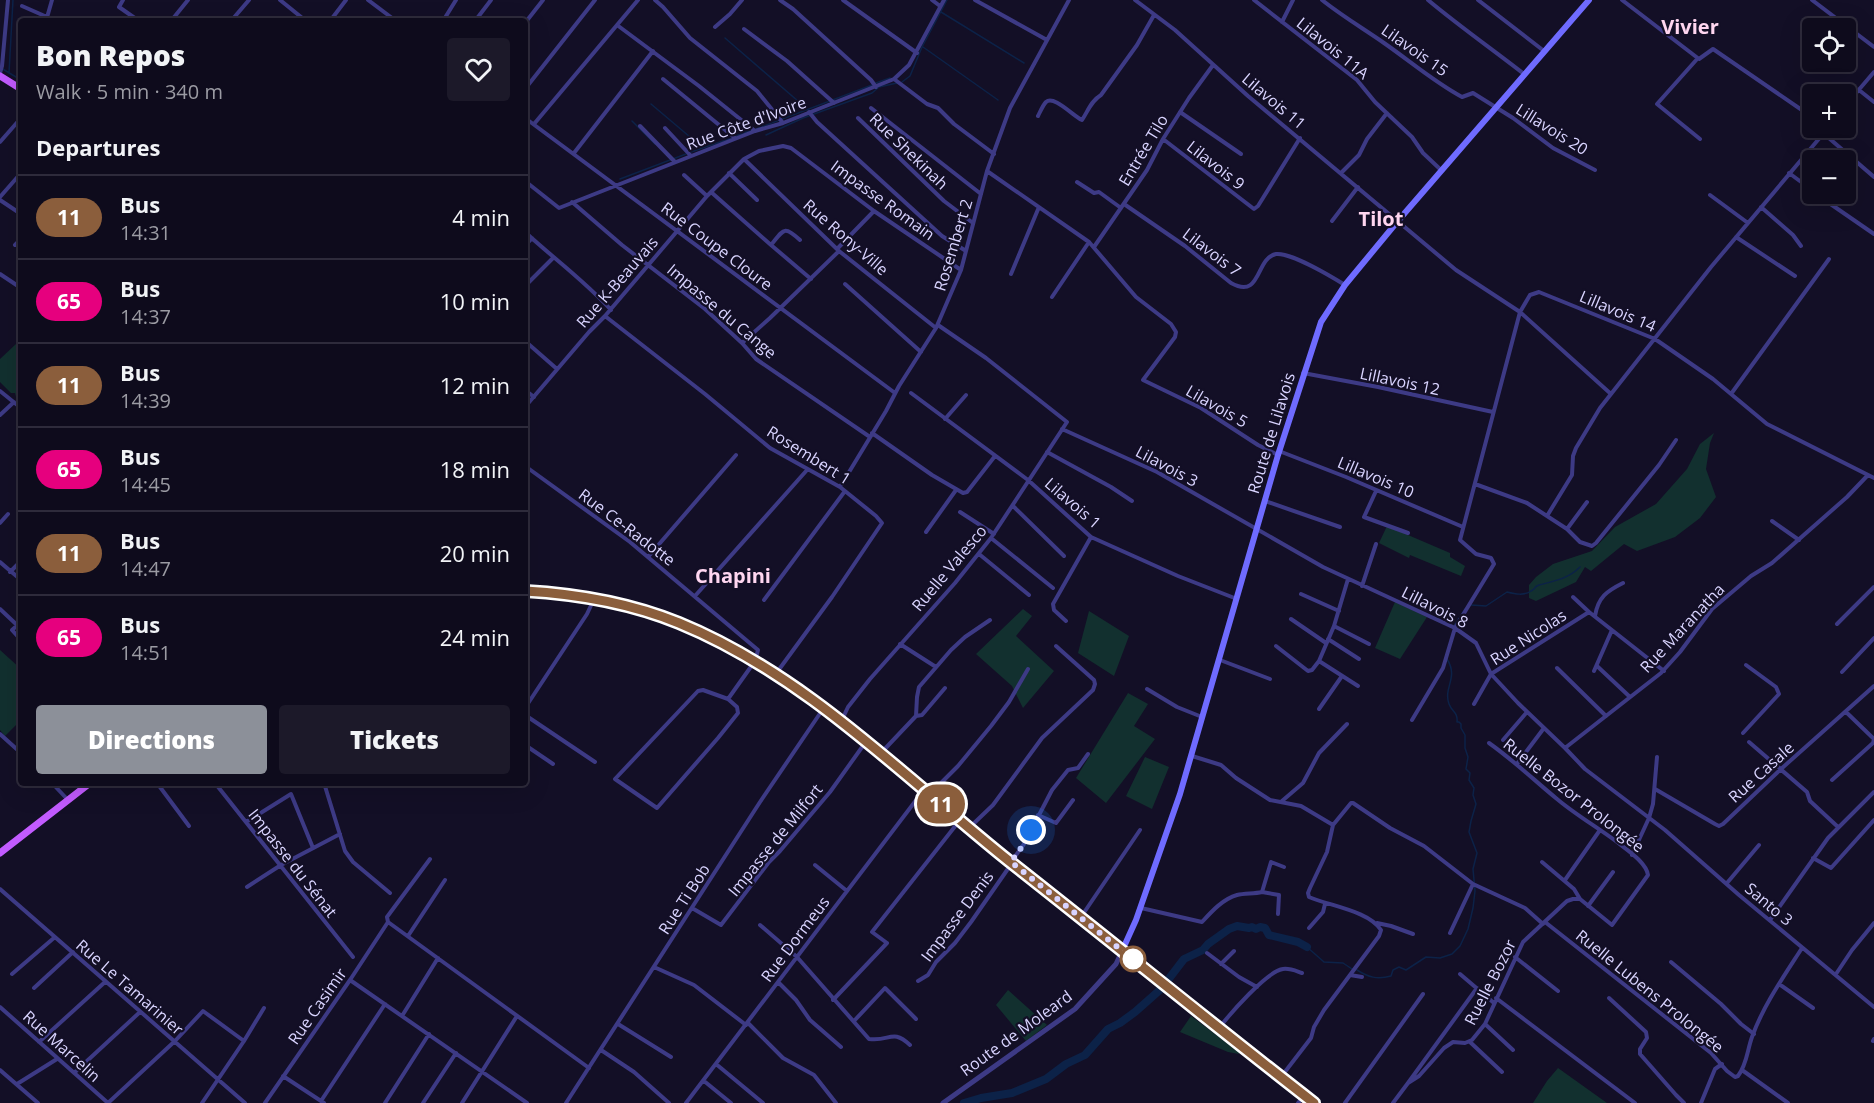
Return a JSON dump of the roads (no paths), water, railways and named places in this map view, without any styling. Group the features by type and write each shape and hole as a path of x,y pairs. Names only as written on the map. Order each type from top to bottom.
{"main road":[{"name":"Route de Lilavois","path":"1122,951 1166,837 1303,373 1321,322 1345,285 1397,222 1589,0"},
{"path":"1,71 18,86"},
{"path":"528,591 595,598 620,604 677,622 755,661 841,722 1122,951 1314,1103"},
{"path":"0,853 86,786"}],"street":[{"path":"1,71 8,0"},
{"path":"46,18 52,0"},
{"path":"123,0 119,8 134,18"},
{"path":"173,18 188,0"},
{"path":"234,18 249,0"},
{"path":"280,0 302,18"},
{"path":"332,18 346,0"},
{"path":"368,0 376,2 393,18"},
{"path":"445,18 456,0"},
{"path":"477,18 491,0"},
{"path":"528,19 543,0"},
{"path":"528,84 595,0"},
{"path":"534,124 638,0"},
{"path":"655,0 690,38 757,91 783,123"},
{"path":"715,27 742,0"},
{"path":"780,0 793,9 876,87"},
{"path":"843,0 917,53"},
{"path":"932,0 940,6"},
{"name":"Rue Côte d'Ivoire","path":"572,202 895,80 917,53 944,0"},
{"path":"975,0 1047,40"},
{"name":"Rosembert 2","path":"840,487 937,326 962,270 987,171 1010,108 1069,0"},
{"name":"Lilavois 11","path":"1135,0 1175,30 1397,222"},
{"name":"Lilavois 11A","path":"1254,0 1357,80 1375,102 1412,137 1422,153 1441,170"},
{"path":"1282,22 1293,0"},
{"name":"Lilavois 15","path":"1322,0 1446,88 1462,97 1473,93 1495,108"},
{"path":"1428,0 1524,74"},
{"path":"1478,0 1545,52"},
{"path":"1622,0 1698,58"},
{"path":"1812,0 1874,47"},
{"path":"22,6 44,18"},
{"path":"1038,116 1050,100 1055,101 1082,120 1096,98 1117,74 1154,15"},
{"path":"617,25 755,131"},
{"path":"744,29 787,61 834,103"},
{"path":"1700,139 1657,104 1698,58 1713,49 1802,110"},
{"path":"574,153 653,51"},
{"name":"Entrée Tilo","path":"1094,247 1147,171 1180,112 1213,65"},
{"path":"1856,93 1874,72"},
{"path":"663,79 736,139"},
{"path":"895,80 927,104 938,108 954,124 994,154"},
{"path":"1859,90 1874,102"},
{"path":"872,108 981,194"},
{"name":"Lillavois 20","path":"1495,108 1513,118 1553,148 1595,170"},
{"path":"809,112 817,122 935,229 966,251"},
{"path":"1180,112 1241,154"},
{"path":"1341,173 1359,155 1367,139 1387,113"},
{"name":"Rue Shekinah","path":"858,118 944,201 973,223"},
{"name":"Rue Coupe Cloure","path":"528,120 895,393"},
{"path":"0,142 18,121"},
{"path":"640,126 675,162"},
{"path":"665,128 691,156"},
{"name":"Lilavois 9","path":"1163,140 1254,209 1300,138"},
{"path":"1547,516 1572,474 1573,456 1580,440 1611,394 1736,237 1819,138"},
{"path":"1829,138 1874,177"},
{"name":"Rue K-Beauvais","path":"528,403 729,173 744,159 759,151 783,146 791,148"},
{"name":"Impasse Romain","path":"791,148 874,211 962,270"},
{"name":"Rue Rony-Ville","path":"744,159 838,250 937,326 986,358 1067,422"},
{"path":"987,171 1094,247"},
{"path":"729,173 758,200"},
{"path":"1789,173 1802,183"},
{"path":"684,175 812,279"},
{"path":"18,178 0,198 18,212"},
{"path":"1077,182 1122,206"},
{"path":"528,183 559,208 572,202"},
{"path":"1332,221 1358,187"},
{"path":"1710,195 1748,223"},
{"name":"Impasse du Cange","path":"572,202 622,245 705,309 756,359 956,490"},
{"path":"1830,204 1874,234"},
{"name":"Lilavois 7","path":"1122,206 1185,246 1238,287 1244,288 1251,284 1272,255 1278,254 1310,265 1345,285"},
{"path":"1011,274 1038,207"},
{"path":"1761,207 1793,235 1801,246"},
{"path":"742,343 812,279 874,211"},
{"path":"1397,222 1468,280 1520,312 1611,394"},
{"path":"771,245 786,230 800,240"},
{"path":"528,235 591,289 611,310"},
{"path":"1736,237 1796,276"},
{"path":"528,243 532,238"},
{"path":"15,244 18,241"},
{"path":"1052,297 1089,242"},
{"name":"Lilavois 5","path":"1094,247 1136,297 1171,324 1176,332 1143,380 1201,408 1258,445 1279,453"},
{"path":"528,282 553,258"},
{"path":"1731,394 1828,259"},
{"path":"0,274 18,286"},
{"path":"844,284 921,352"},
{"name":"Lillavois 14","path":"1520,312 1530,295 1539,292 1655,339 1713,379 1772,427 1814,446 1868,476"},
{"path":"1412,720 1443,668 1455,628 1494,564 1491,558 1476,554 1460,541 1520,312"},
{"name":"Rosembert 1","path":"605,316 770,448 840,487 882,523 775,675"},
{"path":"528,344 557,369"},
{"name":"Lillavois 12","path":"1303,373 1493,412"},
{"path":"0,391 18,405"},
{"path":"528,392 534,397"},
{"name":"Lilavois 1","path":"911,393 1028,480 1091,537 1157,567 1238,599"},
{"path":"945,419 966,395"},
{"path":"0,415 15,402"},
{"name":"Ruelle Valesco","path":"841,722 848,706 979,554 1067,422"},
{"name":"Lilavois 3","path":"1062,429 1157,472 1257,530"},
{"path":"1475,484 1527,503 1567,529 1584,544 1592,546 1659,465 1676,440"},
{"path":"1047,452 1132,501"},
{"name":"Lillavois 10","path":"1279,453 1346,477 1463,528"},
{"path":"648,557 736,455"},
{"path":"926,532 956,490 963,493 968,492 995,456"},
{"name":"Rue Ce-Radotte","path":"528,468 630,542 695,596 758,650 755,661"},
{"path":"695,596 807,470"},
{"path":"1868,476 1874,478"},
{"name":"Rue Maranatha","path":"1565,748 1664,671 1712,609 1799,540 1868,476"},
{"path":"764,600 844,491"},
{"path":"1376,491 1364,518 1408,533"},
{"path":"1265,501 1340,528"},
{"path":"1567,529 1587,502"},
{"path":"1013,506 1064,556"},
{"path":"960,512 1053,588"},
{"path":"0,523 8,514"},
{"path":"1772,521 1799,540"},
{"name":"Lillavois 8","path":"1257,530 1323,567 1455,628 1476,643 1491,674 1527,712 1597,779 1649,818"},
{"path":"1066,621 1054,610 1053,604 1091,537"},
{"path":"1362,586 1376,544"},
{"path":"979,554 1029,595"},
{"path":"10,572 18,564"},
{"path":"1,566 18,578"},
{"path":"1276,646 1308,671 1312,670 1319,661 1334,626 1348,579"},
{"path":"1595,616 1600,599 1609,590 1623,583"},
{"path":"1837,624 1874,588"},
{"path":"1301,594 1339,610"},
{"path":"1573,597 1590,612"},
{"path":"528,703 587,614 595,598"},
{"path":"0,609 18,622"},
{"name":"Rue Nicolas","path":"1491,674 1590,612 1664,671"},
{"path":"1290,619 1359,659"},
{"path":"916,716 920,687 951,650 990,620"},
{"path":"18,624 12,630 18,637"},
{"path":"1334,626 1369,644"},
{"path":"1612,630 1595,668 1630,697"},
{"path":"1842,672 1874,638"},
{"path":"900,644 936,667"},
{"path":"970,827 993,805 1042,738 1093,690 1094,680 1056,646"},
{"path":"1220,660 1270,679"},
{"path":"728,699 755,661"},
{"path":"1319,661 1358,686"},
{"path":"1743,733 1779,692 1776,687 1746,665"},
{"path":"1557,668 1606,716"},
{"name":"Rue Dormeus","path":"686,1103 847,891 927,792 958,766 1009,702 1029,669"},
{"path":"1474,704 1491,674"},
{"path":"1319,709 1342,676"},
{"name":"Rue Casale","path":"1655,789 1719,826 1874,686"},
{"path":"880,754 916,716 922,715 945,688"},
{"path":"1147,689 1177,707 1203,717"},
{"path":"706,690 728,699 737,707 738,713 657,808 615,779 698,691 706,690"},
{"name":"Rue Ti Bob","path":"566,1103 760,802 824,709"},
{"path":"1503,740 1527,712"},
{"path":"1832,780 1873,743 1874,739 1846,712"},
{"path":"528,717 595,762"},
{"path":"1281,801 1303,783 1319,753 1347,724"},
{"path":"1517,764 1544,728"},
{"path":"0,742 2,735 18,750"},
{"name":"Impasse de Milfort","path":"692,908 721,925 769,861 830,792 866,742"},
{"path":"1749,742 1808,792 1810,801 1838,827"},
{"name":"Ruelle Bozor Prolongée","path":"1489,743 1647,868 1648,875 1612,925 1588,906"},
{"path":"528,747 553,764"},
{"name":"Impasse Denis","path":"918,981 928,975 936,962 971,922 1025,841 1052,790 1068,770 1078,768 1088,754"},
{"path":"1191,756 1221,765 1236,778 1270,800 1300,806 1333,825 1327,852 1308,893 1309,897 1367,917 1381,930"},
{"path":"1632,855 1649,818 1655,789 1657,757"},
{"path":"55,786 68,800"},
{"path":"159,786 189,826"},
{"name":"Impasse du Sénat","path":"216,786 353,957"},
{"path":"325,786 345,851 390,893"},
{"path":"1770,920 1813,858 1838,827 1874,792"},
{"path":"246,822 291,794 313,848"},
{"path":"1038,815 1057,823 1073,800"},
{"name":"Ruelle Lubens Prolongée","path":"1333,825 1353,803 1390,828 1424,846 1473,884 1525,908 1694,1039 1735,1077 1747,1062 1754,1034 1779,984 1802,948"},
{"name":"Santo 3","path":"1649,818 1874,1007"},
{"path":"833,1000 887,943 872,932 960,819"},
{"path":"1813,858 1831,868 1874,820"},
{"path":"1081,917 1140,830"},
{"path":"1564,880 1600,830"},
{"path":"247,886 340,834"},
{"path":"1726,883 1759,845"},
{"name":"Rue Casimir","path":"265,1103 350,980 388,922 387,917 430,859"},
{"path":"1262,892 1271,862 1284,867"},
{"path":"1542,862 1574,889 1588,906 1613,872"},
{"path":"815,865 847,891"},
{"path":"408,936 445,880"},
{"path":"1450,933 1473,884"},
{"name":"Rue Le Tamarinier","path":"0,889 245,1103"},
{"path":"1140,908 1202,922 1212,910 1227,899 1238,894 1262,892 1279,895 1278,914"},
{"name":"Ruelle Bozor","path":"1393,1103 1408,1083 1419,1076 1449,1044 1470,1042 1485,1024 1522,942 1567,902 1580,899"},
{"path":"1309,928 1323,912 1325,903"},
{"path":"388,922 589,1068"},
{"path":"1376,923 1413,934"},
{"path":"1836,974 1874,923"},
{"path":"760,925 797,957 868,1039 880,1041 894,1035 901,1037 910,1045"},
{"path":"1281,1077 1311,1038 1314,1027 1324,1010 1353,969 1357,967 1381,930 1387,925"},
{"path":"12,974 55,937"},
{"name":"Route de Moleard","path":"943,1103 1076,1009 1116,964 1122,951"},
{"path":"1221,964 1234,951"},
{"path":"34,988 72,952"},
{"path":"1207,953 1257,987"},
{"path":"1515,957 1558,991"},
{"path":"402,1016 438,958"},
{"path":"1671,962 1754,1034"},
{"path":"654,967 694,985 747,1024 783,1058 814,1075 836,1102"},
{"path":"1219,1028 1257,987 1281,969 1292,969 1302,973"},
{"path":"1460,974 1494,1003"},
{"path":"1350,975 1362,977"},
{"path":"350,980 527,1103"},
{"path":"38,1042 105,982"},
{"path":"778,982 796,1000 810,1020 841,1047"},
{"path":"1779,984 1813,1008"},
{"path":"854,1021 885,988 916,1019"},
{"path":"1408,1083 1477,988"},
{"path":"1345,1103 1423,994"},
{"path":"1496,998 1635,1103"},
{"path":"1609,998 1646,1032 1647,1038 1640,1049 1640,1054 1684,1103"},
{"path":"283,1076 322,1102 385,1004"},
{"name":"Rue Marcelin","path":"0,1007 108,1103"},
{"path":"202,1103 264,1008"},
{"path":"108,1103 175,1041 203,1011 244,1041"},
{"path":"74,1073 140,1012"},
{"path":"462,1103 518,1016"},
{"path":"618,1024 670,1057"},
{"path":"1485,1024 1514,1050"},
{"path":"385,1103 429,1034"},
{"path":"1470,1042 1502,1072"},
{"path":"601,1050 634,1072 669,1103"},
{"path":"423,1103 456,1053"},
{"path":"17,1084 57,1059"},
{"path":"716,1064 763,1103"},
{"path":"1701,1103 1715,1069 1722,1064"},
{"path":"0,1070 38,1103"},
{"path":"1742,1070 1788,1103"},
{"path":"703,1081 731,1103"},
{"path":"1298,1103 1304,1096"}],"waterway":[{"path":"9,73 13,0"},
{"path":"902,82 910,76 922,47 947,0"},
{"path":"941,12 1024,63"},
{"path":"725,38 806,108"},
{"path":"923,47 998,100"},
{"path":"1,68 18,78"},
{"path":"876,83 890,78"},
{"path":"766,135 803,118 872,93 879,87 897,83"},
{"path":"756,129 872,85"},
{"path":"651,104 703,148"},
{"path":"632,121 655,144"},
{"path":"736,136 751,130"},
{"path":"691,152 732,138"},
{"path":"620,179 686,154"},
{"path":"1471,605 1486,606 1507,592 1528,593 1539,585 1566,577 1580,567"},
{"path":"1454,626 1465,609"},
{"path":"1357,970 1381,978 1391,976 1393,970 1399,967 1406,970 1426,957 1440,958 1452,954 1460,946 1468,929 1473,908 1475,891 1473,869 1477,853 1469,832 1476,804 1473,795 1474,788 1469,780 1470,773 1466,769 1468,757 1465,735 1461,724 1457,722 1457,716 1450,707 1448,698 1452,672 1447,659"},
{"path":"964,1103 1012,1093 1046,1079 1066,1064 1085,1055 1108,1029 1135,1012 1161,989 1184,959 1203,950 1229,929 1237,926 1265,928 1269,935 1298,942 1307,947"},
{"path":"1307,947 1324,962 1343,963 1352,969"}],"district":[{"name":"Vivier","path":"1690,27"},
{"name":"Tilot","path":"1381,219"},
{"name":"Chapini","path":"733,576"}]}
